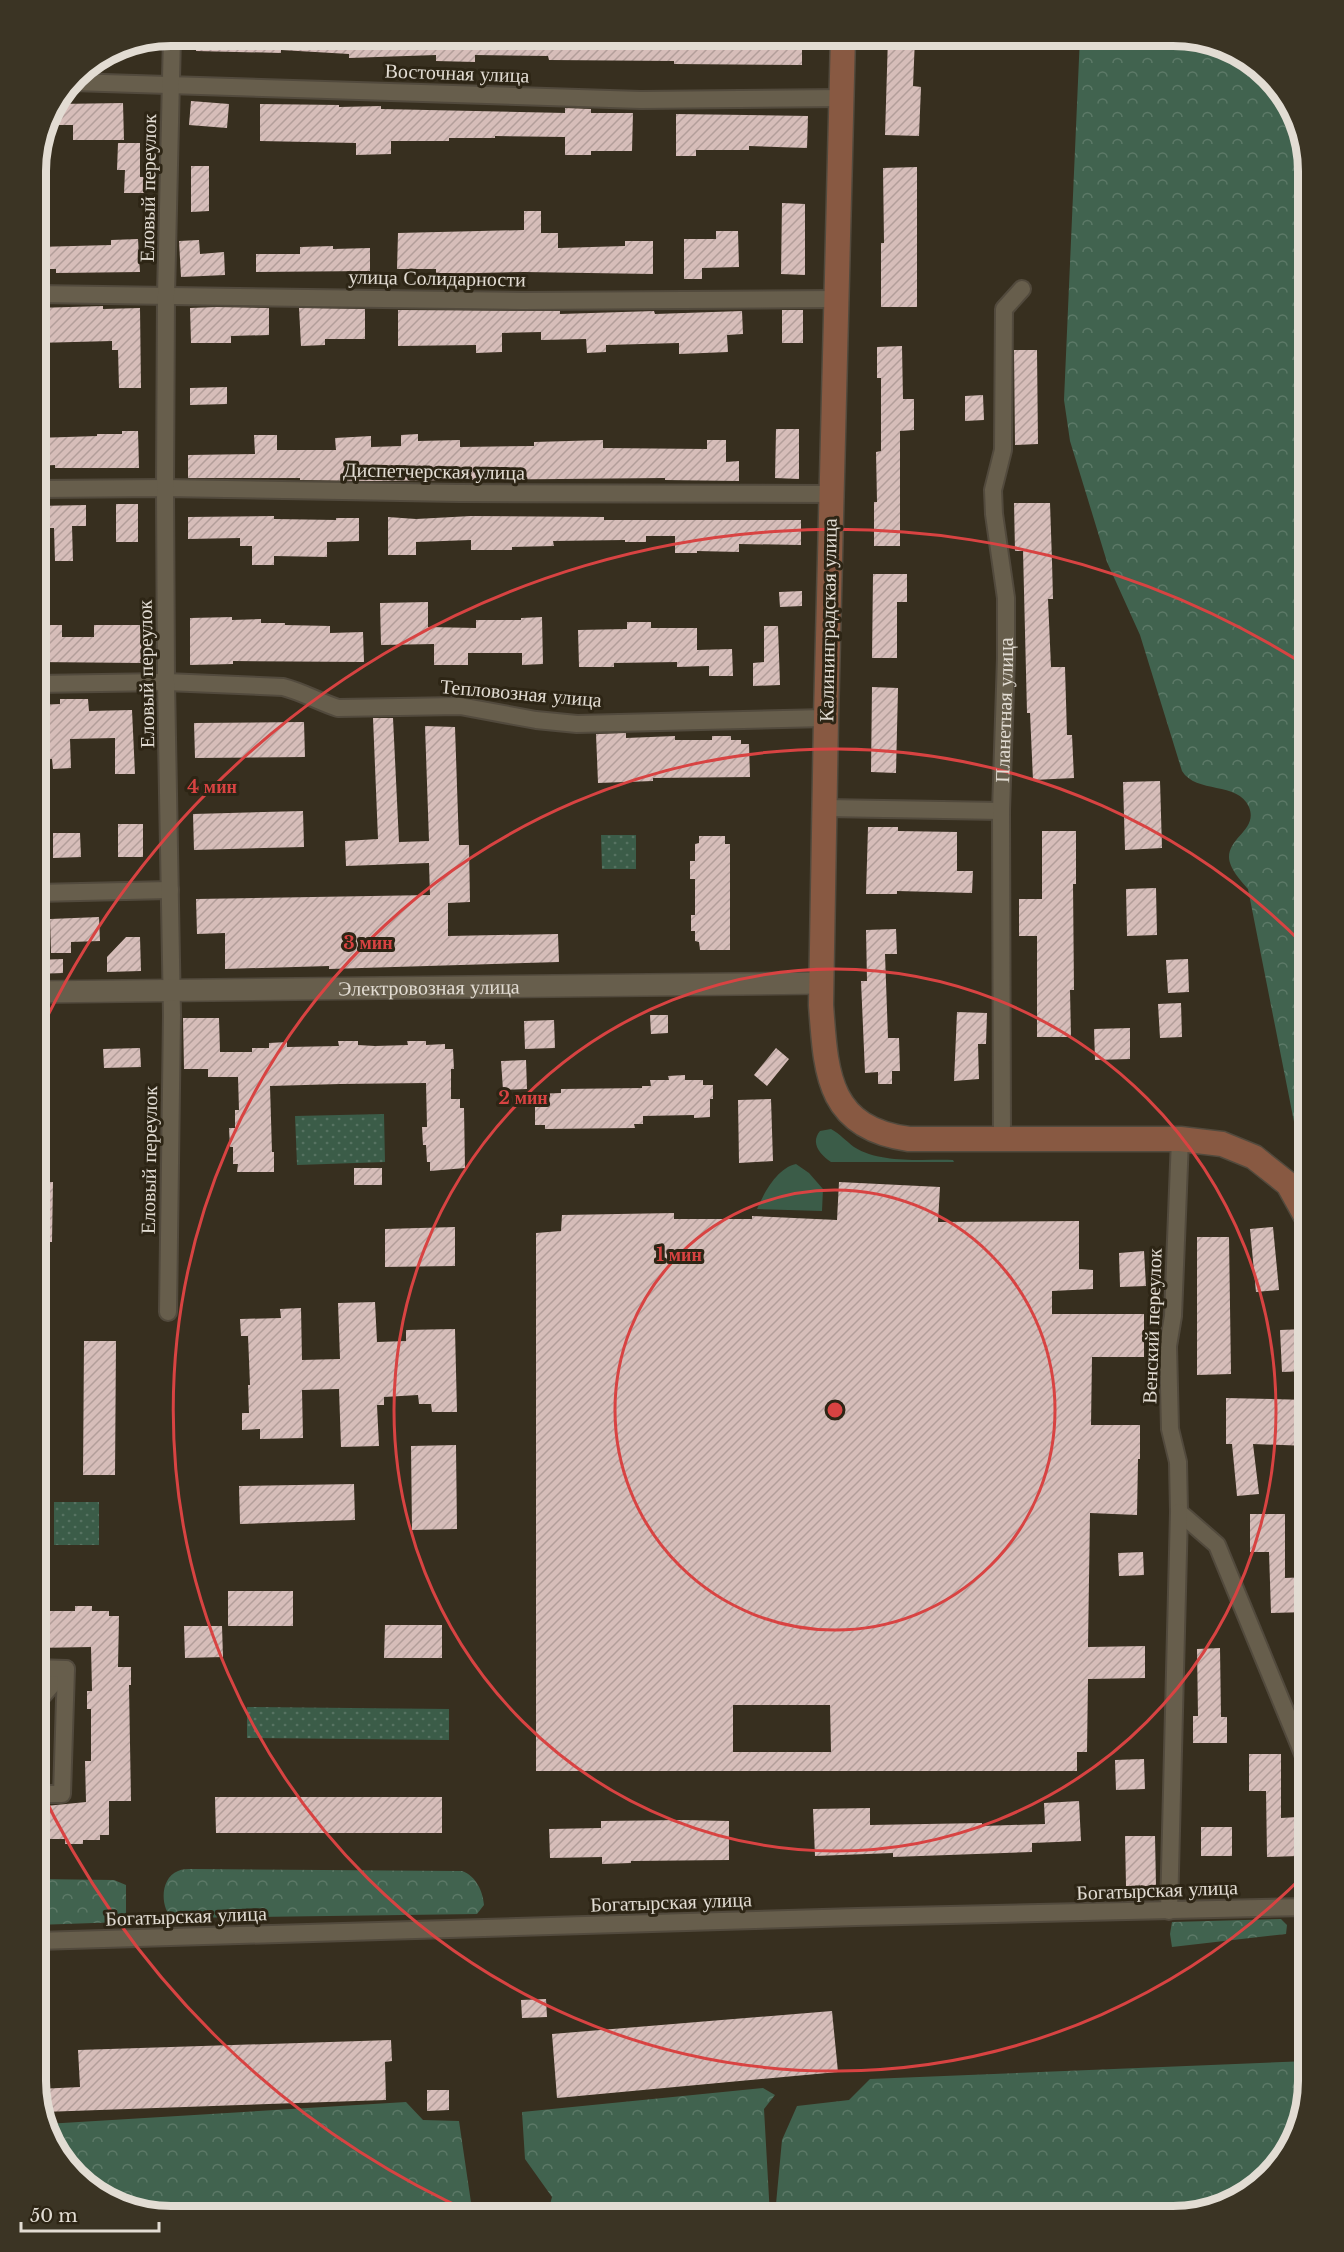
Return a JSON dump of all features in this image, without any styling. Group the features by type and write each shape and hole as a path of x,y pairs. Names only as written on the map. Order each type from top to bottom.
{"main road":[{"name":"Калининградская улица","path":"843,47 826,718 822,983 824,1052 828,1077 836,1095 850,1113 871,1127 897,1137 927,1140 1002,1140"},
{"path":"1002,1140 1180,1139 1222,1143 1254,1157 1288,1184 1298,1202"}],"street":[{"name":"Еловый переулок","path":"168,1312 171,992 165,488 166,295 172,46"},
{"name":"Восточная улица","path":"84,82 641,100 842,98"},
{"name":"Планетная улица","path":"1002,1140 1001,811 1006,598 994,514 993,490 1003,450 1004,309 1022,289"},
{"name":"улица Солидарности","path":"47,294 522,301 837,299"},
{"name":"Диспетчерская улица","path":"47,489 831,494"},
{"name":"Тепловозная улица","path":"47,684 166,682 283,687 301,691 324,704 338,708 460,706 536,720 577,724 826,718"},
{"path":"825,808 1001,811"},
{"path":"47,893 170,890"},
{"name":"Электровозная улица","path":"47,992 822,983"},
{"name":"Венский переулок","path":"1169,1911 1179,1512 1178,1462 1170,1429 1168,1346 1173,1316 1180,1139"},
{"path":"1179,1512 1217,1545 1298,1742"},
{"path":"46,1668 66,1669"},
{"path":"46,1691 66,1669"},
{"path":"46,1794 62,1794 66,1669"},
{"name":"Богатырская улица","path":"46,1941 1298,1907"}],"green space":[{"path":"1080,47 1181,47 1213,53 1228,59 1255,78 1266,89 1285,116 1293,139 1298,172 1298,1142 1248,889 1231,866 1229,857 1233,844 1250,821 1249,807 1244,799 1236,794 1197,783 1182,771 1140,635 1107,562 1070,441 1064,400"},
{"path":"601,835 636,835 636,869 602,869"},
{"path":"384,1114 385,1162 297,1165 295,1116"},
{"path":"831,1129 854,1147 876,1156 953,1160 954,1162 831,1162 820,1152 816,1140 820,1131"},
{"path":"796,1164 809,1173 823,1189 822,1211 757,1209 767,1189 777,1176 789,1166"},
{"path":"54,1502 99,1502 99,1545 54,1545"},
{"path":"247,1707 449,1709 449,1740 247,1738"},
{"path":"193,1869 462,1871 471,1876 478,1885 484,1905 477,1914 172,1918 165,1907 165,1886 172,1875 178,1871"},
{"path":"46,1879 114,1880 126,1885 126,1920 123,1922 46,1925"},
{"path":"1281,1919 1287,1925 1286,1934 1172,1947 1170,1934 1172,1922"},
{"path":"1298,2061 1293,2113 1281,2143 1272,2157 1249,2180 1228,2193 1205,2201 1172,2206 776,2206 782,2140 797,2106 849,2100 870,2079"},
{"path":"763,2088 775,2095 764,2109 769,2206 550,2205 552,2197 525,2159 522,2112"},
{"path":"406,2102 423,2120 459,2121 471,2205 163,2205 147,2203 116,2193 89,2174 68,2150 54,2124"}],"building":[{"path":"196,46 802,47 802,65 674,64 674,61 549,60 548,56 475,55 475,62 436,61 436,55 349,58 349,54 281,50 281,53 196,51"},
{"path":"888,47 915,47 913,86 921,87 919,136 885,135"},
{"path":"191,101 229,104 227,128 189,125"},
{"path":"123,103 124,140 73,140 73,125 55,125 66,104"},
{"path":"260,104 565,113 565,108 591,109 591,113 633,113 632,151 591,151 591,155 565,155 565,137 495,136 495,138 449,138 449,141 391,141 391,154 356,155 356,143 260,141"},
{"path":"676,114 808,116 807,148 749,146 749,150 696,150 696,156 676,156"},
{"path":"118,143 140,143 140,177 145,177 145,193 124,193 125,170 117,170"},
{"path":"191,166 209,166 209,211 191,212"},
{"path":"917,167 917,307 881,307 881,243 884,243 883,168"},
{"path":"782,203 805,204 805,275 781,274"},
{"path":"524,211 541,211 541,233 558,233 558,248 625,246 625,241 653,241 653,274 524,272 436,274 436,269 397,269 398,233 524,230"},
{"path":"716,231 738,231 739,267 702,268 702,279 684,279 684,239 716,239"},
{"path":"138,239 140,272 56,273 56,269 47,269 47,247 111,245 111,240"},
{"path":"199,240 200,254 224,252 225,275 181,277 179,241"},
{"path":"333,246 333,249 370,248 370,271 256,272 256,254 300,254 300,247"},
{"path":"103,306 103,309 140,308 141,388 119,388 118,350 112,350 112,341 47,343 47,308"},
{"path":"190,308 269,308 269,335 231,336 231,343 191,343"},
{"path":"299,308 365,309 365,339 325,339 325,345 301,346"},
{"path":"398,310 560,311 560,314 742,311 743,334 727,335 728,352 679,354 679,343 606,345 606,352 587,353 586,339 541,340 541,332 502,333 502,352 476,353 476,345 398,346"},
{"path":"782,310 803,310 803,343 782,343"},
{"path":"902,346 903,399 914,399 914,430 900,431 900,546 874,546 874,502 877,502 876,452 881,451 881,378 877,378 877,347"},
{"path":"1014,350 1037,350 1038,444 1015,445"},
{"path":"227,387 227,404 190,405 190,388"},
{"path":"983,395 984,420 965,421 965,396"},
{"path":"776,429 799,429 799,479 775,478"},
{"path":"122,431 138,431 139,468 55,468 55,465 47,465 47,438 122,434"},
{"path":"418,434 418,441 460,440 460,447 534,446 534,442 603,440 603,448 707,449 707,440 726,440 726,462 739,461 739,481 665,480 665,478 370,481 300,480 300,478 188,478 188,455 255,454 254,435 277,435 277,450 336,450 335,438 371,436 371,447 401,446 401,435"},
{"path":"1014,503 1050,503 1053,599 1048,599 1051,667 1065,667 1067,735 1072,735 1074,778 1033,780 1030,713 1027,713 1023,551 1015,551"},
{"path":"116,504 138,504 138,542 116,542"},
{"path":"86,505 86,526 72,526 73,561 55,561 54,528 47,528 47,506"},
{"path":"274,516 274,519 359,518 359,541 327,542 327,557 274,556 274,565 252,565 252,546 240,546 240,538 188,539 188,517"},
{"path":"471,516 604,517 604,520 801,520 801,545 739,544 739,552 675,553 675,536 646,536 646,542 553,541 554,546 512,547 512,550 471,550 471,540 416,542 416,555 388,555 388,517 416,519"},
{"path":"873,574 907,574 907,602 897,602 897,658 872,658"},
{"path":"802,591 802,606 780,607 779,592"},
{"path":"428,602 428,627 476,628 476,620 521,620 521,618 542,617 543,664 522,665 522,653 468,653 468,665 434,665 434,644 381,645 380,603"},
{"path":"232,617 232,620 261,619 261,623 330,626 330,633 363,632 364,662 233,661 233,664 190,665 190,618"},
{"path":"627,622 651,622 651,628 697,628 697,650 732,649 733,676 709,676 709,666 677,667 677,662 614,663 614,667 579,667 578,630 627,629"},
{"path":"47,625 62,625 62,637 94,637 94,625 141,625 142,663 47,662"},
{"path":"764,626 778,626 780,685 753,686 753,663 764,662"},
{"path":"872,687 898,688 896,773 871,772"},
{"path":"60,699 88,699 89,711 132,710 135,774 115,774 115,738 70,739 71,768 53,769 52,759 47,759 47,705 60,704"},
{"path":"373,718 393,718 399,842 429,841 425,726 455,727 459,845 469,845 470,902 448,903 448,936 558,934 559,962 329,969 329,966 225,969 225,933 197,934 196,899 430,895 429,863 346,866 345,841 378,839"},
{"path":"304,722 305,757 195,758 194,723"},
{"path":"626,733 626,738 675,736 675,740 712,740 712,736 731,736 731,740 741,740 741,744 749,744 750,777 653,778 653,781 598,783 596,734"},
{"path":"1160,781 1162,848 1125,850 1123,782"},
{"path":"303,811 304,847 194,850 193,814"},
{"path":"118,824 143,824 143,857 118,857"},
{"path":"868,827 898,827 898,831 957,832 957,871 973,871 972,893 897,891 897,894 866,894"},
{"path":"1042,831 1076,831 1076,884 1073,884 1074,990 1070,990 1071,1037 1037,1037 1037,936 1019,936 1019,899 1042,899"},
{"path":"53,833 80,833 81,857 53,858"},
{"path":"699,836 725,836 725,844 730,844 730,950 700,950 699,942 695,941 695,931 691,931 691,915 695,915 695,879 690,879 690,861 695,861 695,844 699,843"},
{"path":"1156,888 1157,935 1127,936 1126,889"},
{"path":"99,917 100,941 71,942 71,953 51,953 50,919"},
{"path":"896,929 897,954 885,954 888,1038 899,1038 900,1071 892,1071 892,1084 878,1084 878,1072 865,1073 861,981 867,981 866,930"},
{"path":"126,937 140,937 141,971 107,972 107,957"},
{"path":"63,959 63,973 47,974 47,960"},
{"path":"1188,959 1189,992 1168,993 1166,960"},
{"path":"1181,1003 1182,1037 1160,1038 1158,1004"},
{"path":"957,1012 987,1013 986,1044 978,1044 979,1079 954,1081"},
{"path":"650,1015 668,1015 668,1033 651,1034"},
{"path":"183,1018 219,1018 220,1052 252,1052 252,1048 269,1048 269,1043 287,1042 287,1047 339,1046 338,1041 358,1041 358,1045 375,1046 408,1045 407,1041 426,1041 426,1045 445,1044 445,1049 453,1049 451,1099 460,1099 460,1108 464,1108 465,1168 430,1171 426,1145 423,1145 422,1127 427,1127 426,1083 340,1084 270,1086 274,1172 237,1172 238,1164 233,1164 233,1147 230,1147 229,1128 235,1128 235,1110 239,1110 238,1077 208,1077 208,1069 184,1069"},
{"path":"554,1020 555,1048 525,1049 524,1021"},
{"path":"1130,1028 1130,1059 1095,1060 1094,1029"},
{"path":"140,1048 141,1067 104,1068 103,1049"},
{"path":"776,1048 789,1059 767,1086 754,1075"},
{"path":"526,1060 527,1089 503,1090 501,1061"},
{"path":"685,1075 685,1080 703,1080 703,1085 713,1085 710,1117 643,1116 643,1124 634,1124 635,1128 545,1129 545,1125 535,1125 535,1094 561,1093 561,1089 642,1088 642,1086 651,1086 650,1080 669,1080 668,1076"},
{"path":"771,1099 773,1161 739,1163 738,1100"},
{"path":"354,1168 382,1168 382,1185 354,1185"},
{"path":"46,1182 53,1182 52,1242 46,1242"},
{"path":"839,1182 940,1187 938,1222 1079,1221 1079,1269 1093,1270 1093,1289 1052,1291 1052,1314 1144,1314 1144,1357 1092,1357 1091,1425 1140,1425 1140,1459 1138,1459 1137,1515 1090,1513 1088,1647 1145,1646 1145,1678 1088,1679 1087,1752 1077,1752 1077,1771 536,1771 536,1233 561,1231 562,1215 674,1213 674,1219 752,1219 752,1216 837,1220","holes":["733,1705 830,1705 831,1752 733,1752"]},
{"path":"455,1227 455,1266 385,1267 385,1229"},
{"path":"1273,1227 1279,1290 1256,1292 1250,1229"},
{"path":"1197,1237 1229,1237 1231,1374 1197,1375"},
{"path":"1144,1251 1146,1286 1120,1287 1119,1253"},
{"path":"375,1302 377,1342 406,1341 406,1330 455,1329 457,1412 432,1412 431,1404 419,1404 418,1395 384,1397 384,1405 377,1405 379,1446 341,1447 339,1389 302,1390 303,1438 260,1439 260,1429 242,1430 242,1413 249,1413 248,1385 250,1385 248,1336 241,1336 240,1319 281,1318 280,1309 301,1308 302,1360 340,1359 338,1303"},
{"path":"1298,1329 1298,1371 1282,1372 1280,1330"},
{"path":"84,1341 116,1341 115,1475 83,1475"},
{"path":"1226,1398 1298,1400 1298,1446 1253,1444 1259,1494 1237,1496 1232,1444 1226,1444"},
{"path":"456,1445 457,1529 412,1530 411,1446"},
{"path":"354,1484 355,1520 240,1524 239,1486"},
{"path":"1250,1514 1285,1514 1285,1578 1298,1577 1298,1612 1271,1613 1269,1552 1250,1552"},
{"path":"1143,1552 1144,1575 1119,1576 1118,1553"},
{"path":"228,1591 293,1591 293,1626 228,1626"},
{"path":"75,1606 92,1606 92,1611 109,1611 109,1616 119,1616 118,1667 131,1667 131,1685 129,1685 131,1801 109,1801 109,1835 100,1835 100,1840 83,1840 83,1844 65,1844 65,1839 47,1839 46,1806 86,1802 85,1761 91,1761 91,1709 87,1709 87,1691 92,1691 91,1647 46,1648 46,1611 75,1611"},
{"path":"385,1625 442,1625 442,1658 384,1658"},
{"path":"184,1626 222,1626 223,1657 185,1658"},
{"path":"1220,1648 1221,1717 1227,1717 1227,1743 1193,1743 1193,1716 1198,1716 1197,1649"},
{"path":"1249,1754 1281,1754 1281,1818 1297,1817 1298,1856 1267,1857 1266,1791 1249,1791"},
{"path":"1144,1759 1145,1789 1116,1790 1115,1760"},
{"path":"215,1797 442,1797 442,1833 216,1833"},
{"path":"1079,1801 1081,1841 1032,1843 1032,1852 893,1857 893,1853 815,1856 813,1809 870,1808 870,1825 982,1823 982,1826 1045,1824 1044,1803"},
{"path":"601,1821 729,1821 729,1860 631,1861 631,1863 602,1864 602,1857 550,1858 549,1829 601,1828"},
{"path":"1201,1827 1232,1827 1232,1856 1201,1856"},
{"path":"1125,1836 1155,1836 1156,1886 1126,1886"},
{"path":"546,1999 547,2017 522,2018 521,2000"},
{"path":"832,2011 838,2072 557,2098 552,2034"},
{"path":"391,2040 392,2061 385,2062 386,2100 51,2112 47,2089 80,2087 78,2050"},
{"path":"427,2090 449,2090 449,2110 427,2111"}]}
